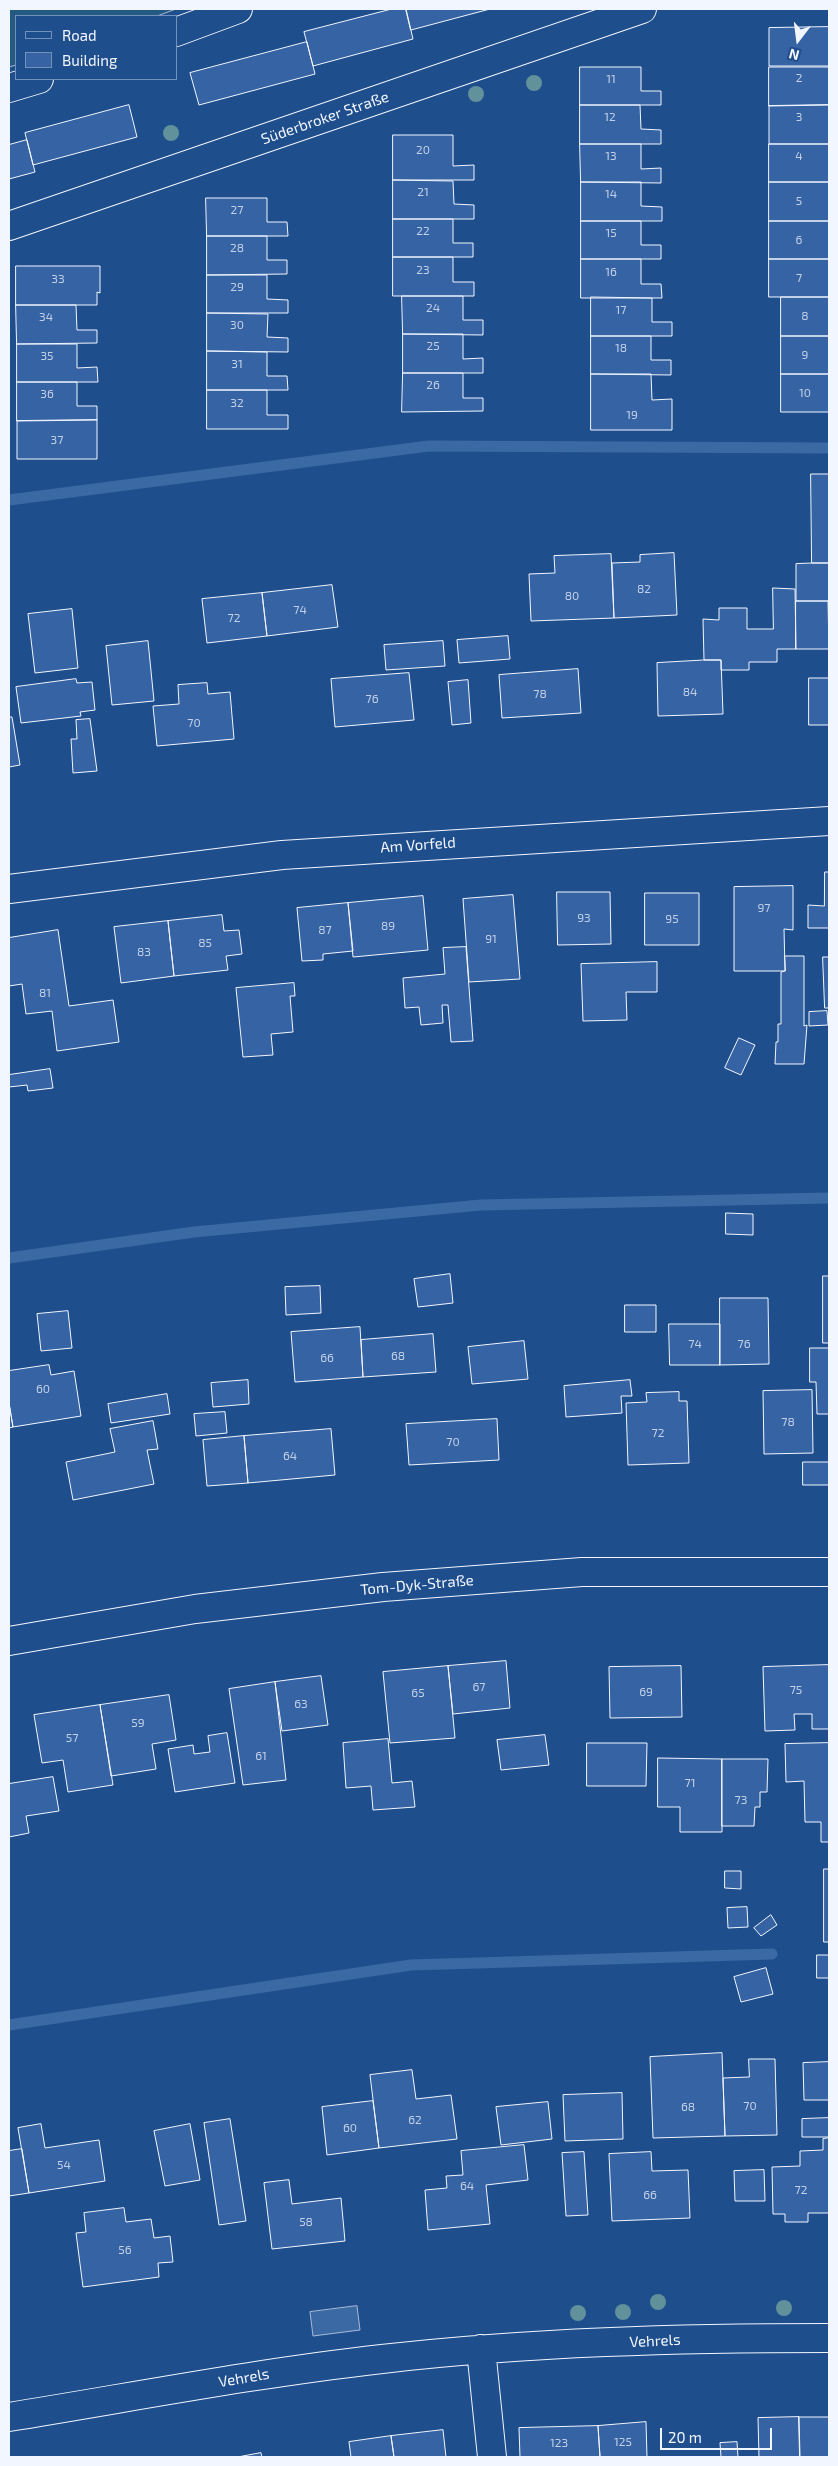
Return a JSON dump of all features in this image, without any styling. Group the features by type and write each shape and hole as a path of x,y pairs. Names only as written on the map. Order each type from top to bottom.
{"street":[{"path":"178,31 238,9"},
{"name":"Süderbroker Straße","path":"9,226 642,9"},
{"path":"9,88 36,80"},
{"name":"Am Vorfeld","path":"9,888 282,855 829,821"},
{"name":"Tom-Dyk-Straße","path":"9,1641 195,1609 384,1587 582,1572 829,1572"},
{"name":"Vehrels","path":"9,2417 276,2372 480,2349 731,2338 829,2338"},
{"path":"480,2349 492,2457"}],"shaded area":[{"path":"9,9 176,9 160,15 15,15 15,65 9,67"},
{"path":"357,2306 360,2330 313,2336 310,2312"}],"building":[{"path":"392,9 406,9 413,39 313,66 304,32"},
{"path":"406,9 490,9 411,30"},
{"path":"829,27 829,66 769,66 769,28"},
{"path":"307,42 315,74 199,105 190,73"},
{"path":"580,67 641,67 641,91 661,91 661,105 580,105"},
{"path":"769,67 829,67 829,105 769,106"},
{"path":"129,105 137,137 33,165 25,133"},
{"path":"580,105 640,105 641,129 661,130 661,144 580,144"},
{"path":"829,105 829,144 769,144 769,106"},
{"path":"393,135 453,135 453,166 474,165 474,180 393,180"},
{"path":"27,140 35,172 9,179 9,145"},
{"path":"580,144 641,144 641,169 661,168 661,183 581,182"},
{"path":"769,144 829,144 829,182 769,182"},
{"path":"393,180 453,181 454,204 474,205 474,219 393,219"},
{"path":"581,182 641,182 641,206 662,207 662,221 581,221"},
{"path":"769,182 829,182 829,221 769,221"},
{"path":"206,198 267,198 267,222 287,222 288,236 207,236"},
{"path":"393,219 453,219 453,243 473,243 473,257 393,257"},
{"path":"581,221 641,221 641,245 661,245 661,259 581,259"},
{"path":"769,221 829,221 829,259 769,259"},
{"path":"207,236 267,236 267,260 287,260 287,274 207,275"},
{"path":"393,257 453,257 453,282 474,282 474,296 393,296"},
{"path":"581,259 641,259 641,284 661,284 662,298 581,298"},
{"path":"769,259 829,259 829,297 769,297"},
{"path":"16,266 100,266 100,293 97,292 97,305 16,305"},
{"path":"207,275 267,275 267,299 288,300 288,313 207,313"},
{"path":"402,296 463,296 463,320 483,320 483,335 403,334"},
{"path":"591,297 652,298 652,322 672,322 672,336 591,336"},
{"path":"781,297 829,297 829,336 781,336"},
{"path":"16,305 76,305 77,330 97,330 97,343 17,344"},
{"path":"207,313 268,314 267,337 288,338 288,352 207,351"},
{"path":"403,334 463,334 463,359 483,358 483,373 403,373"},
{"path":"591,336 651,336 651,360 671,360 671,375 591,374"},
{"path":"781,336 829,336 829,374 781,374"},
{"path":"17,344 77,344 77,368 97,367 98,382 17,382"},
{"path":"207,351 267,352 267,376 287,376 288,390 207,390"},
{"path":"403,373 463,373 463,398 483,398 483,411 402,412"},
{"path":"591,374 651,374 652,400 672,399 672,430 591,430"},
{"path":"781,374 829,374 829,412 781,412"},
{"path":"17,382 77,382 77,406 97,406 97,420 17,421"},
{"path":"207,390 267,390 267,415 288,415 288,429 207,429"},
{"path":"97,420 97,459 17,459 17,421"},
{"path":"811,474 829,474 829,563 812,563"},
{"path":"674,553 677,615 614,618 612,563 640,562 640,555"},
{"path":"611,554 614,618 531,621 529,574 555,573 554,556"},
{"path":"829,563 829,601 796,601 796,564"},
{"path":"332,585 338,627 267,636 262,593"},
{"path":"773,588 795,589 796,649 777,649 777,662 749,662 749,670 721,670 721,660 704,660 703,619 719,620 719,608 747,608 747,629 773,629"},
{"path":"262,593 267,636 207,643 202,599"},
{"path":"796,601 828,601 829,649 796,649"},
{"path":"72,609 78,668 35,673 28,614"},
{"path":"508,636 510,659 459,663 457,640"},
{"path":"148,641 154,701 112,705 106,646"},
{"path":"443,641 445,666 386,670 384,645"},
{"path":"721,660 723,714 658,716 657,663"},
{"path":"578,669 581,713 502,718 499,675"},
{"path":"409,673 414,720 335,727 331,679"},
{"path":"809,678 829,678 829,725 809,725"},
{"path":"76,679 77,683 92,682 95,710 80,712 81,716 21,723 16,687"},
{"path":"468,680 471,723 452,725 448,682"},
{"path":"207,683 208,694 230,692 234,739 157,746 153,706 179,704 178,685"},
{"path":"9,717 12,717 20,765 9,767"},
{"path":"90,719 97,771 73,773 71,739 77,739 76,720"},
{"path":"825,872 829,872 829,928 808,928 808,905 824,906"},
{"path":"793,886 793,930 784,929 785,971 734,971 734,887"},
{"path":"557,892 610,892 611,944 558,945"},
{"path":"645,893 699,893 699,945 645,945"},
{"path":"513,895 520,979 469,982 463,899"},
{"path":"423,896 428,950 353,957 348,903"},
{"path":"348,903 353,951 323,954 323,960 302,961 297,908"},
{"path":"222,915 224,931 239,930 242,954 226,956 228,970 174,976 168,921"},
{"path":"168,921 174,976 121,983 114,927"},
{"path":"58,930 69,1006 113,1000 119,1042 57,1051 52,1011 26,1014 22,984 9,986 9,938"},
{"path":"466,947 473,1041 451,1042 448,1005 442,1005 443,1023 421,1025 419,1007 405,1008 403,978 445,974 443,948"},
{"path":"785,956 804,956 804,1026 807,1025 804,1064 775,1064 778,1024 781,1024 781,972 785,971"},
{"path":"823,957 829,957 829,1008 825,1008"},
{"path":"657,962 657,992 626,992 627,1020 583,1021 581,964"},
{"path":"294,983 295,996 290,996 293,1032 271,1034 273,1055 243,1057 236,988"},
{"path":"827,1011 828,1025 809,1026 809,1012"},
{"path":"739,1038 755,1045 741,1075 725,1068"},
{"path":"50,1069 53,1088 28,1091 27,1085 9,1087 9,1075"},
{"path":"726,1213 753,1214 753,1235 726,1234"},
{"path":"450,1274 453,1303 418,1307 414,1279"},
{"path":"823,1276 829,1276 829,1343 823,1343"},
{"path":"320,1286 321,1313 286,1315 285,1287"},
{"path":"720,1298 768,1298 769,1364 720,1365"},
{"path":"625,1305 656,1305 656,1332 625,1332"},
{"path":"68,1311 72,1348 41,1351 37,1314"},
{"path":"669,1324 720,1324 720,1365 670,1365"},
{"path":"360,1327 363,1377 295,1382 291,1332"},
{"path":"433,1334 436,1372 363,1377 361,1340"},
{"path":"524,1341 528,1379 472,1384 468,1347"},
{"path":"810,1348 829,1348 829,1414 817,1414 816,1382 810,1382"},
{"path":"49,1365 51,1375 74,1371 81,1416 13,1427 9,1403 9,1371"},
{"path":"248,1380 249,1404 213,1407 211,1383"},
{"path":"630,1380 632,1396 621,1396 622,1413 566,1417 564,1386"},
{"path":"812,1390 813,1453 764,1454 763,1391"},
{"path":"679,1392 679,1401 687,1401 689,1463 628,1465 626,1403 647,1402 646,1393"},
{"path":"167,1394 170,1414 111,1423 108,1404"},
{"path":"9,1403 13,1427 9,1428"},
{"path":"225,1412 227,1433 196,1436 194,1414"},
{"path":"497,1419 499,1460 409,1465 406,1424"},
{"path":"153,1421 158,1449 147,1450 154,1484 73,1500 66,1462 115,1452 110,1429"},
{"path":"331,1429 335,1475 248,1483 244,1436"},
{"path":"244,1436 248,1483 207,1486 203,1440"},
{"path":"803,1462 829,1462 829,1485 803,1485"},
{"path":"506,1661 510,1708 453,1714 448,1666"},
{"path":"829,1665 829,1729 812,1729 812,1714 794,1714 795,1730 765,1731 763,1667"},
{"path":"448,1666 455,1738 390,1743 383,1672"},
{"path":"681,1666 682,1717 610,1718 609,1667"},
{"path":"321,1676 328,1725 282,1731 275,1682"},
{"path":"275,1682 286,1780 243,1785 229,1689"},
{"path":"169,1695 176,1740 152,1744 156,1769 111,1776 100,1705"},
{"path":"100,1705 113,1785 68,1792 63,1760 42,1763 34,1715"},
{"path":"227,1733 235,1783 175,1792 168,1749 193,1745 194,1754 210,1752 208,1736"},
{"path":"545,1735 549,1765 501,1770 497,1740"},
{"path":"388,1739 392,1783 412,1781 415,1807 373,1810 371,1786 346,1788 343,1743"},
{"path":"587,1743 647,1743 646,1786 587,1786"},
{"path":"829,1743 829,1842 821,1842 821,1822 805,1822 804,1781 786,1782 785,1744"},
{"path":"658,1758 722,1759 722,1832 680,1832 680,1807 658,1807"},
{"path":"722,1759 768,1759 767,1792 760,1792 760,1807 755,1807 754,1826 722,1826"},
{"path":"53,1777 59,1811 26,1816 29,1833 9,1837 9,1784"},
{"path":"824,1869 829,1869 829,1942 824,1942"},
{"path":"725,1871 741,1871 741,1889 725,1888"},
{"path":"747,1907 748,1927 728,1928 727,1908"},
{"path":"771,1915 777,1925 761,1936 754,1928"},
{"path":"817,1955 829,1955 829,1978 817,1978"},
{"path":"766,1968 773,1994 741,2002 734,1977"},
{"path":"722,2053 725,2136 653,2138 650,2057"},
{"path":"749,2059 775,2059 777,2135 725,2136 723,2078 749,2077"},
{"path":"829,2062 829,2100 804,2100 803,2063"},
{"path":"412,2070 416,2099 451,2095 457,2139 379,2148 370,2075"},
{"path":"622,2093 623,2139 565,2141 563,2095"},
{"path":"373,2101 379,2148 327,2155 322,2107"},
{"path":"548,2102 552,2139 501,2145 496,2107"},
{"path":"829,2118 829,2137 802,2137 802,2119"},
{"path":"230,2119 246,2221 219,2225 204,2123"},
{"path":"41,2124 45,2148 99,2140 105,2181 29,2193 18,2128"},
{"path":"190,2124 200,2180 165,2186 154,2131"},
{"path":"829,2138 829,2213 808,2213 808,2222 785,2222 785,2214 773,2214 772,2167 800,2166 800,2151 823,2150 823,2139"},
{"path":"524,2145 528,2180 486,2185 490,2224 428,2230 425,2190 447,2188 446,2176 463,2175 461,2151"},
{"path":"22,2149 29,2193 9,2196 9,2151"},
{"path":"584,2152 588,2215 566,2216 562,2153"},
{"path":"651,2152 652,2171 688,2170 690,2218 612,2221 609,2154"},
{"path":"764,2170 765,2201 735,2201 734,2171"},
{"path":"289,2180 292,2204 341,2198 345,2241 272,2249 264,2183"},
{"path":"124,2208 126,2222 151,2219 154,2238 170,2236 173,2262 158,2263 159,2277 83,2287 76,2233 86,2232 84,2213"},
{"path":"799,2417 800,2457 759,2457 758,2418"},
{"path":"799,2417 829,2417 829,2457 800,2457"},
{"path":"646,2422 647,2457 600,2457 598,2426"},
{"path":"598,2426 600,2457 520,2457 519,2428"},
{"path":"443,2430 446,2457 394,2457 391,2436"},
{"path":"391,2436 394,2457 351,2457 349,2442"},
{"path":"737,2442 738,2457 721,2457 720,2443"},
{"path":"261,2453 262,2457 238,2457"}],"waterway":[{"path":"9,500 429,446 829,448"},
{"path":"9,1258 194,1232 481,1205 829,1198"},
{"path":"9,2025 411,1965 772,1954"}]}
